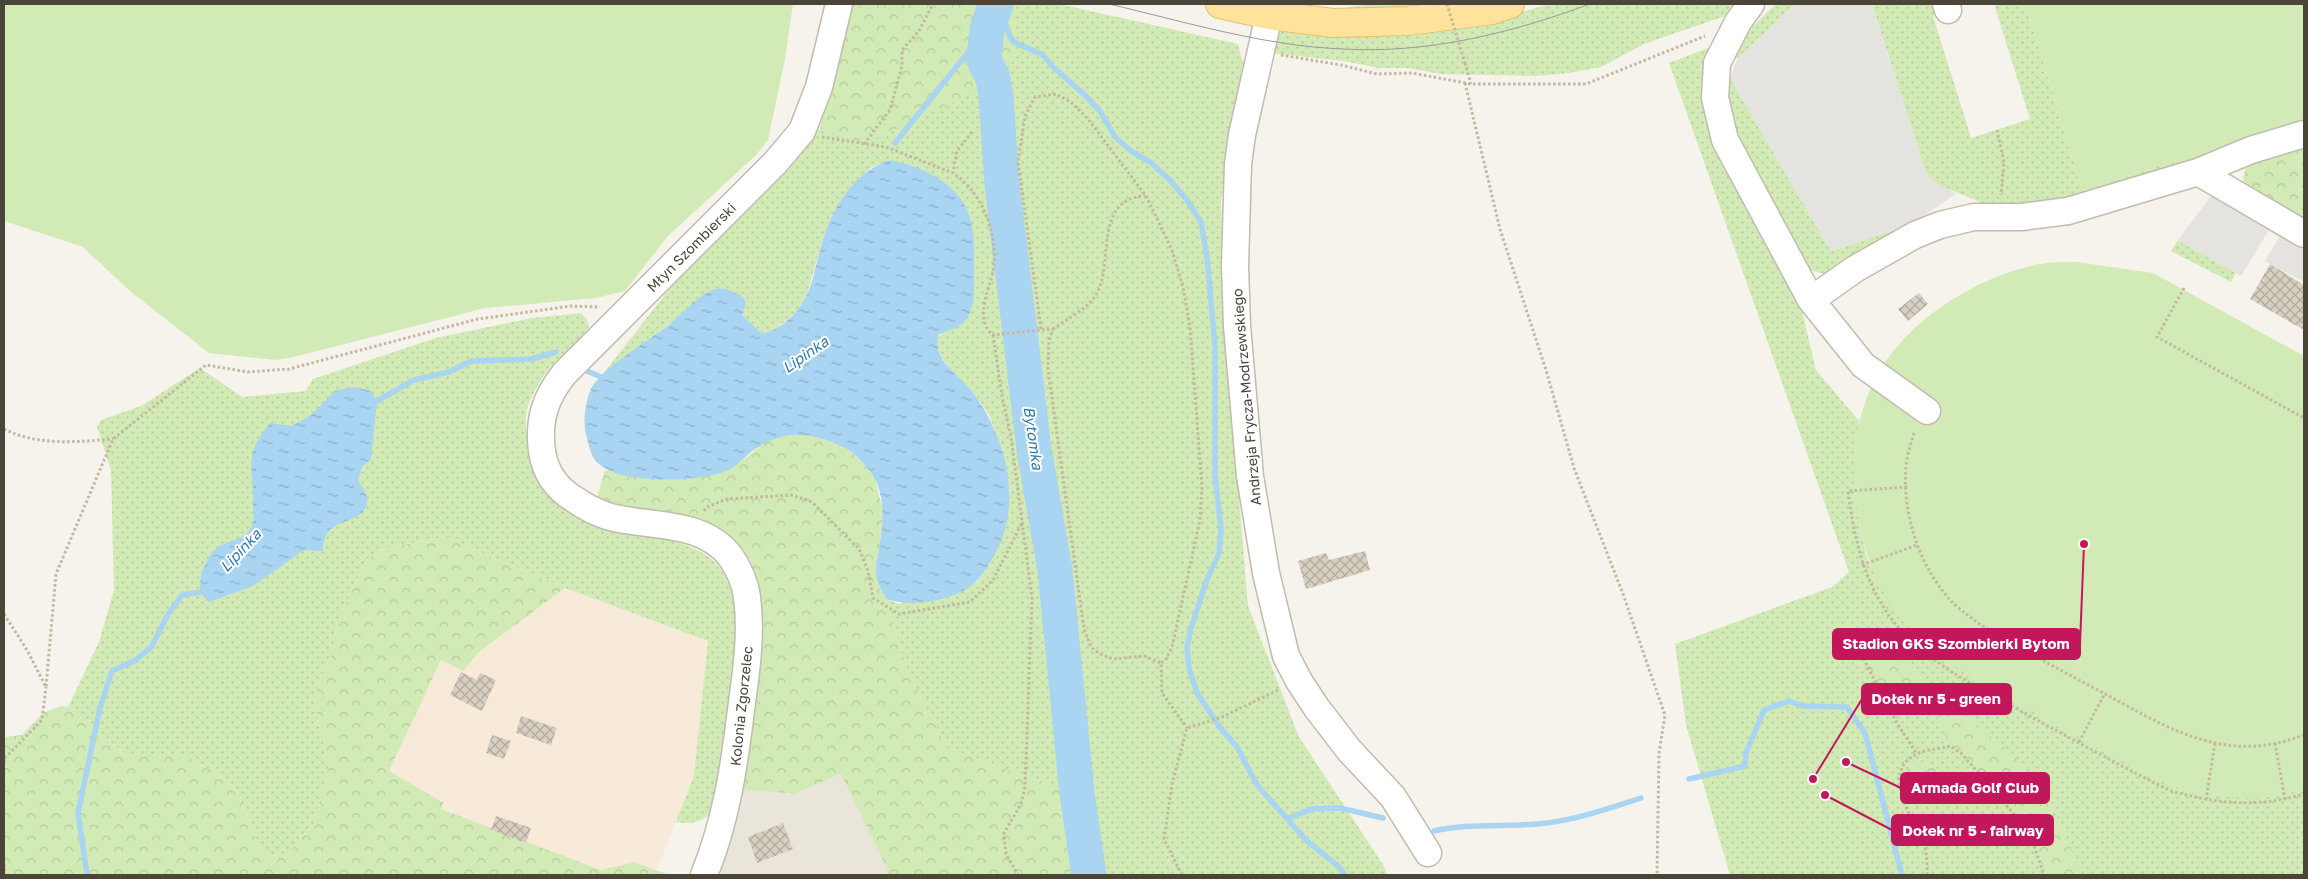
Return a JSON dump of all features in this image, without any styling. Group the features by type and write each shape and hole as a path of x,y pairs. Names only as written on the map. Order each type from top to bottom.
{"main road":[{"path":"1220,4 1269,16 1333,24 1408,21 1492,10 1510,4"}],"street":[{"name":"Młyn Szombierski","path":"552,480 543,457 540,437 546,401 564,374 775,163 802,131 819,87 839,4"},
{"path":"1751,4 1738,22 1717,63 1715,98 1725,140 1811,300 1863,365 1920,422"},
{"name":"Andrzeja Frycza-Modrzewskiego","path":"1269,16 1242,135 1238,164 1235,266 1237,326 1250,476 1266,574 1286,656 1298,681 1316,708 1349,750 1393,797 1428,853"},
{"path":"1811,300 1855,269 1915,235 1940,225 1984,217 2022,217 2068,211 2198,172 2251,150 2304,134"},
{"path":"2198,172 2304,234"},
{"path":"1940,207 1984,217"},
{"name":"Kolonia Zgorzelec","path":"552,480 562,492 585,507 608,516 691,530 715,541 729,556 740,573 747,597 748,657 731,786 714,850 704,875"}],"path":[{"path":"864,144 890,110 902,66 902,50 919,31 933,4"},
{"path":"1447,4 1471,84"},
{"path":"1260,52 1341,65 1377,74 1412,73 1432,79 1471,84 1586,84 1710,33"},
{"path":"1465,83 1500,229 1546,370 1574,468 1623,594 1665,715 1659,753 1657,875"},
{"path":"1040,329 1018,162 1026,116 1035,98 1056,94 1071,102 1088,119 1146,196 1172,250 1183,287 1190,327 1201,452 1200,520 1172,647 1166,659 1161,662"},
{"path":"1984,217 2002,193 2004,162 1997,130"},
{"path":"802,131 813,136 886,147 953,172 965,181 991,228 994,256 992,276 984,299 985,315 989,331 994,335 1002,396 1011,437 1032,598 1025,787 1021,804 1004,833 1006,854 1018,875"},
{"path":"953,172 957,151 972,132"},
{"path":"994,335 1053,329 1084,308 1096,294 1103,279 1108,228 1114,214 1124,203 1135,196 1146,196"},
{"path":"2184,288 2157,337 2304,418"},
{"path":"4,762 5,758 42,720 56,574 113,439 206,365 248,372 289,369 478,319 580,306 597,306 620,318"},
{"path":"1053,329 1049,340 1048,369 1084,629 1091,646 1100,654 1113,659 1144,656 1161,662"},
{"path":"1920,422 1906,465 1908,509 1917,544 1928,569 1940,588 1955,604 1998,635 2185,736 2241,747 2275,743 2304,735"},
{"path":"4,429 16,435 49,441 81,442 113,439"},
{"path":"1907,486 1848,491 1853,528 1862,565 1893,622 1917,646 1958,676 2171,791 2206,800 2255,804 2285,800 2304,794"},
{"path":"691,530 707,507 727,499 791,495 812,502 859,549 868,571 873,598 899,614 970,602 993,580 1023,522"},
{"path":"1862,565 1917,544"},
{"path":"4,614 27,650 46,687"},
{"path":"1861,654 1897,722 1917,754"},
{"path":"1161,662 1162,693 1187,728"},
{"path":"1187,728 1222,716 1298,681"},
{"path":"2079,742 2105,694"},
{"path":"1182,875 1164,839 1172,784 1187,728"},
{"path":"2206,800 2215,743"},
{"path":"2275,743 2285,800"},
{"path":"1927,875 1927,859 1924,846 1904,808 1900,771 1907,760 1917,754 1950,746 1961,754 2025,827 2032,840 2044,875"},
{"path":"4,864 5,875"}],"shaded area":[{"path":"1795,4 1872,4 1925,170 1930,179 1956,194 1911,224 1831,251 1730,78 1738,58"},
{"path":"2220,184 2304,234 2304,282 2265,261 2283,231 2272,225 2241,276 2178,240"},
{"path":"565,588 708,641 694,775 657,870 634,862 601,870 441,809 443,803 388,771 441,660 463,671 479,652"},
{"path":"841,774 888,868 887,875 714,875 740,789 794,794"}],"green space":[{"path":"4,4 793,4 785,59 768,140 756,155 668,236 625,291 596,298 485,308 276,360 209,353 131,292 83,247 4,221"},
{"path":"851,4 1016,4 1014,51 1001,80 864,144 820,128"},
{"path":"1016,4 1059,4 1238,44 1243,64 1221,202 1227,355 1248,606 1299,737 1384,866 1387,875 1073,875 1062,789 947,748 907,669 886,599 899,604 976,582 988,567 1000,542 1010,491 1001,446 989,415 973,392 949,368 936,344 938,336 945,332 972,306 974,283 973,237 890,160 870,168 832,216 822,242 806,298 797,311 773,331 761,333 742,315 746,304 709,291 669,325 603,374 685,269 756,201 820,128 864,144 1014,51"},
{"path":"1366,4 1438,4 1439,6 1374,9 1346,8"},
{"path":"1549,4 1732,4 1725,16 1644,44 1601,67 1569,73 1536,76 1441,74 1408,68 1379,68 1343,61 1271,53 1279,34 1283,30 1512,15"},
{"path":"1776,4 1795,4 1738,58 1735,56 1747,34"},
{"path":"1872,4 1941,4 1943,12 1933,16 1971,138 2030,119 1994,4 2026,4 2082,190 2304,122 2304,128 2050,206 1990,206 1943,187 1930,179 1925,170"},
{"path":"2026,4 2304,4 2304,122 2082,190"},
{"path":"1708,48 1720,149 1802,311 1816,370 1859,421 1855,453 1855,486 1860,527 1868,562 1919,636 1968,675 2044,717 2261,798 2304,790 2304,875 1730,875 1686,725 1675,644 1832,587 1849,572 1669,63"},
{"path":"1730,78 1831,251 1911,224 1835,272 1824,274 1809,270 1732,130 1726,79"},
{"path":"2304,141 2304,228 2246,190 2243,178 2246,166"},
{"path":"2178,240 2236,273 2231,282 2171,251"},
{"path":"2077,262 2153,273 2304,356 2304,790 2261,798 2226,797 2191,793 2146,775 1968,675 1930,647 1904,622 1889,601 1875,575 1859,520 1855,491 1855,461 1858,432 1865,403 1882,367 1918,325 1964,293 1989,280 2040,264"},
{"path":"581,313 589,326 580,338 548,370 537,386 527,409 526,431 541,484 560,505 582,517 662,538 687,546 708,556 723,572 735,605 738,639 737,657 719,799 711,812 702,820 691,823 676,822 694,775 708,641 565,588 445,537 386,548 368,558 337,622 333,651 318,684 314,702 329,765 314,823 290,852 274,856 260,851 248,816 229,781 217,776 203,765 129,757 85,718 68,707 99,642 114,590 111,470 97,427 101,420 141,406 200,368 242,397 306,391 313,379 436,338 532,318"},
{"path":"809,434 847,448 874,474 883,511 879,550 879,587 886,599 907,669 947,748 1062,789 1073,875 887,875 887,868 841,774 794,794 740,789 755,678 760,596 750,560 727,533 686,516 610,504 597,498 605,470 640,478 738,464 768,440 786,435"},
{"path":"445,537 565,588 479,652 463,671 441,660 389,771 444,803 441,809 601,870 634,862 669,875 4,875 4,737 22,735 43,713 61,706 68,707 82,715 129,757 186,756 229,781 248,816 260,851 274,856 290,852 314,823 329,765 314,702 318,684 333,651 337,622 368,558 386,548"},
{"path":"1848,626 1899,659 2039,777 2083,875 2050,875 1998,789 1950,746 1934,709 1896,700 1889,696 1863,667 1833,628"},
{"path":"1923,760 1935,768 1939,794 1922,803 1909,802 1899,779 1913,762"}],"water":[{"path":"890,160 914,167 937,178 956,194 964,204 969,215 974,242 973,303 965,321 938,335 937,345 943,361 974,394 985,411 1002,448 1009,488 1009,508 1005,529 998,548 978,580 959,593 942,599 913,603 886,599 881,589 876,570 882,525 880,492 871,472 846,448 807,435 785,436 774,439 751,452 735,466 724,472 696,478 639,478 621,475 597,462 590,451 585,432 585,412 588,398 592,387 598,379 617,362 669,325 704,294 720,289 734,292 744,298 746,304 742,315 761,333 774,330 792,316 802,304 808,292 826,230 838,205 855,182 877,166"},
{"path":"354,387 371,391 377,401 371,459 362,467 358,480 365,491 367,506 352,519 338,524 328,532 324,541 323,551 304,550 253,586 209,602 203,594 200,582 206,562 217,548 241,537 249,531 253,524 251,463 255,446 261,435 270,423 291,426 310,416 335,391"}],"building":[{"path":"2270,264 2304,285 2304,330 2250,299"},
{"path":"1919,293 1928,304 1908,321 1898,309"},
{"path":"1365,551 1370,570 1306,589 1298,561 1326,553 1329,560"},
{"path":"461,672 477,680 480,673 496,680 482,711 450,695"},
{"path":"521,716 557,728 551,745 516,733"},
{"path":"492,735 511,741 504,759 486,753"},
{"path":"496,816 531,828 526,843 491,830"},
{"path":"783,823 793,849 757,863 748,837"}],"waterway":[{"name":"Bytomka","path":"996,4 987,29 984,60 993,78 996,98 1002,184 1034,449 1055,570 1077,793 1089,875"},
{"path":"998,4 1010,37 1014,42 1043,55 1053,67 1086,96 1100,111 1115,137 1131,151 1150,162 1169,179 1187,200 1201,222 1207,257 1215,346 1215,476 1221,530 1219,553 1206,582 1191,628 1187,647 1189,669 1197,693 1219,726 1237,747 1257,785 1306,840 1338,866 1345,875"},
{"name":"Lipinka","path":"895,143 987,29"},
{"name":"Lipinka","path":"373,405 414,380 449,372 471,361 531,359 556,352"},
{"name":"Lipinka","path":"585,370 601,377 607,377"},
{"name":"Lipinka","path":"87,875 78,813 100,708 112,671 136,660 152,646 167,616 182,595 201,592 206,587"},
{"path":"1689,779 1745,766 1746,753 1764,710 1789,701 1803,706 1847,707 1865,733 1902,875"},
{"path":"1434,831 1459,827 1524,825 1564,820 1641,798"},
{"path":"1289,818 1312,809 1340,808 1383,818"}],"tram line":[{"path":"1109,4 1255,38 1313,47 1375,50 1438,45 1469,39 1530,24 1590,4"}],"place":[{"name":"Stadion GKS Szombierki Bytom","path":"2084,544"},
{"name":"Armada Golf Club","path":"1846,762"},
{"name":"Dołek nr 5 - green","path":"1813,779"},
{"name":"Dołek nr 5 - fairway","path":"1825,795"}]}
